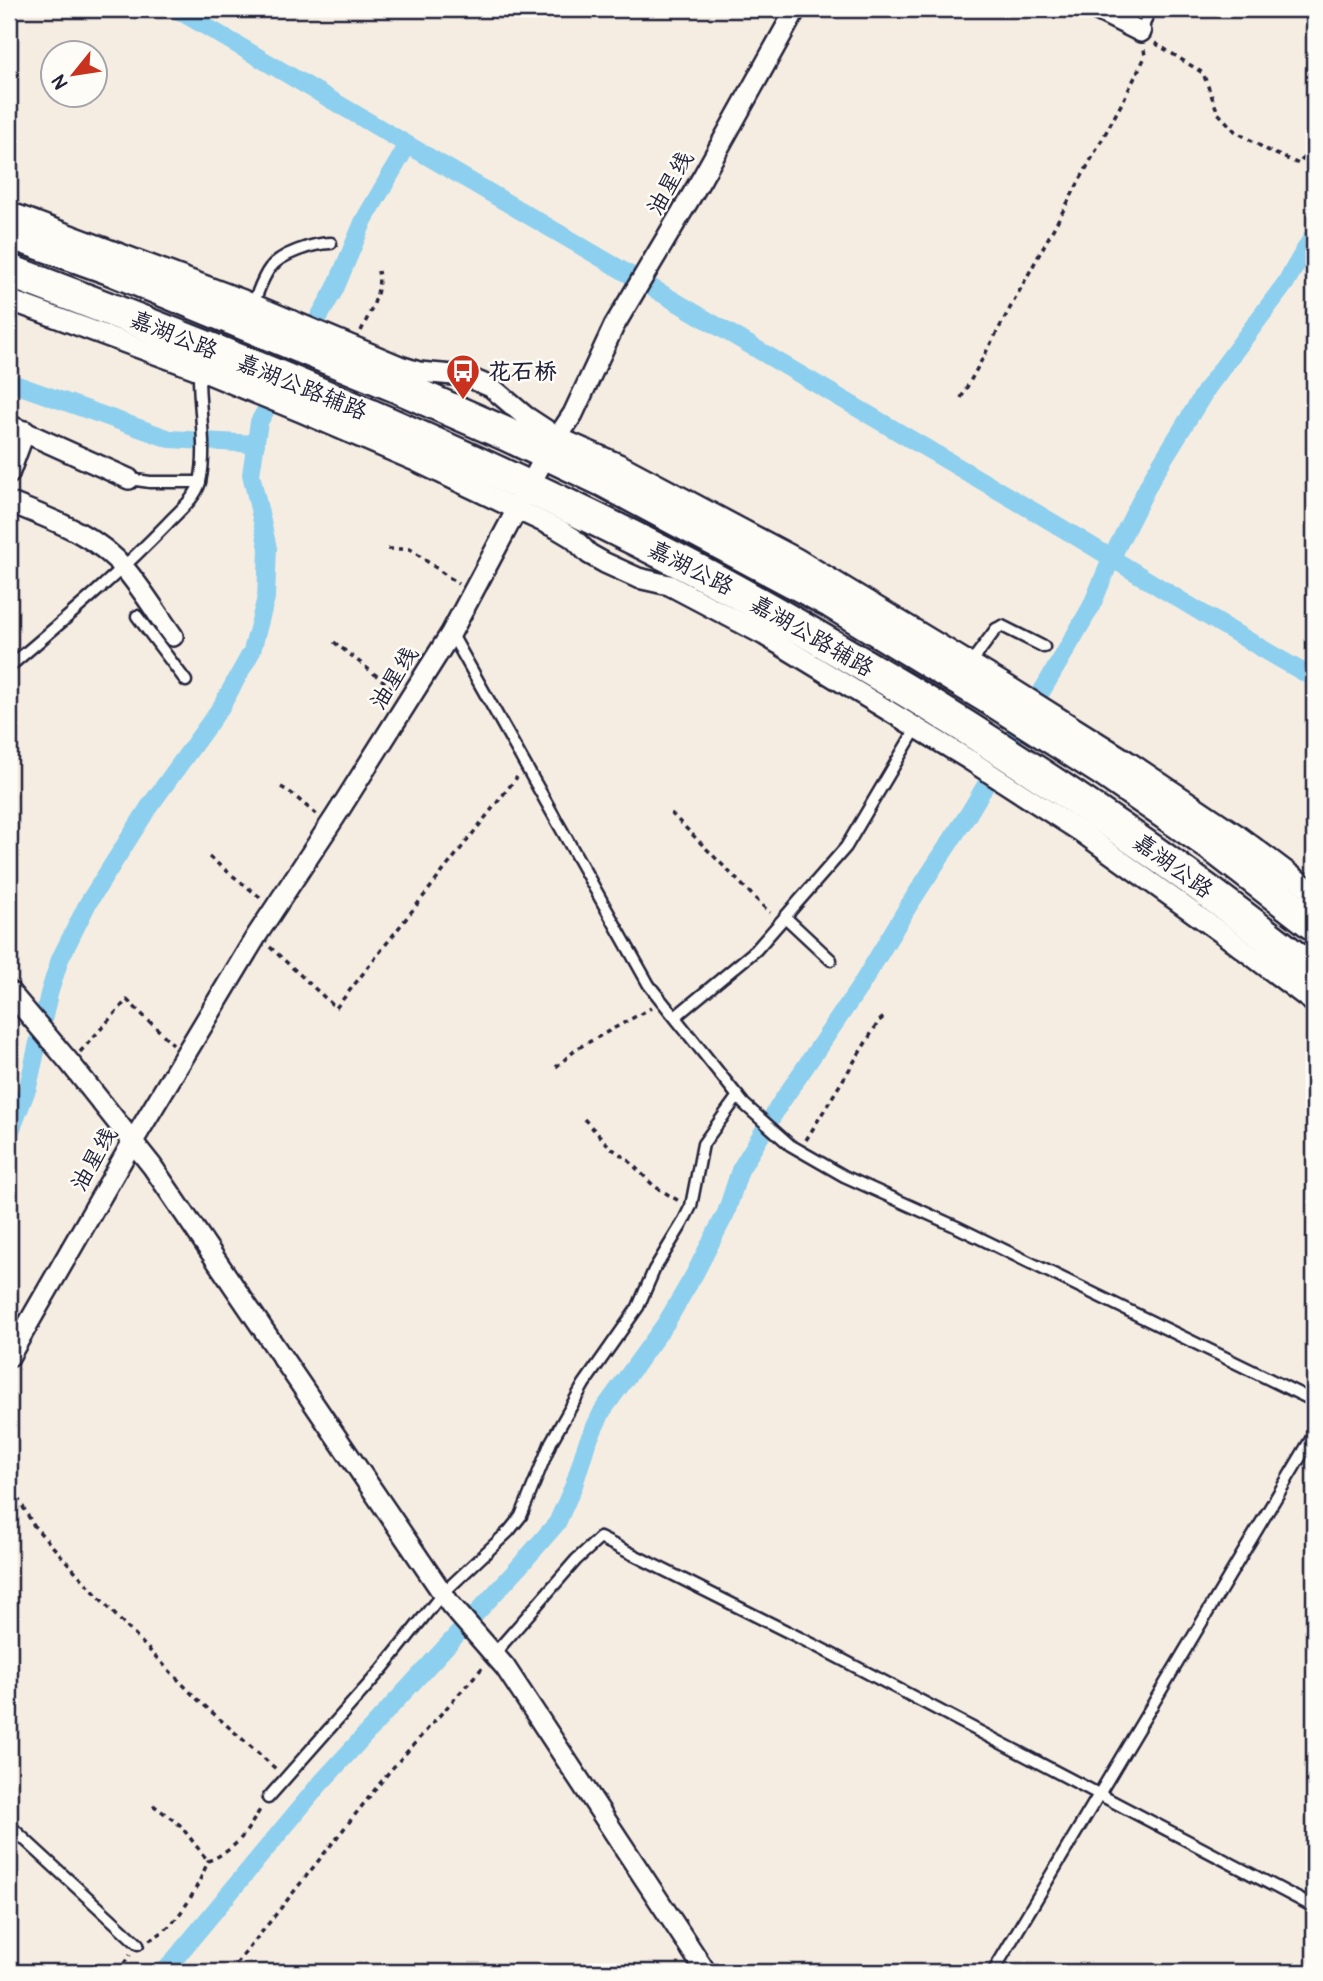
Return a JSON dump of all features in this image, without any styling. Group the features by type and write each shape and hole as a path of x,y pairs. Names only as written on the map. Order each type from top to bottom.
{"main road":[{"name":"嘉湖公路","path":"9,232 107,268 255,313 343,349 399,387 552,445 832,602 1003,694 1058,730 1105,771 1212,845 1314,924"},
{"name":"嘉湖公路","path":"9,271 223,368 306,401 750,598 1027,781 1133,837 1221,900 1314,973"}],"street":[{"name":"油星线","path":"9,1357 132,1143 273,908 330,825 451,632 522,498 573,414 621,315 796,9"},
{"path":"1095,9 1141,32"},
{"path":"9,212 255,313"},
{"name":"嘉湖公路辅路","path":"9,300 199,370 223,368"},
{"path":"9,474 17,428 129,479"},
{"path":"552,445 621,465 724,518 796,558 970,664 1003,694"},
{"name":"嘉湖公路辅路","path":"522,498 589,554 638,578 669,585 764,635 917,727 975,748"},
{"path":"9,502 70,527 105,550 124,568 164,633"},
{"path":"1058,730 1239,836 1314,892"},
{"path":"1027,781 1314,1003"},
{"path":"10,993 152,1166 446,1599 513,1679 706,1972"}],"lane":[{"path":"1141,32 1150,9"},
{"path":"255,313 270,267 278,260 316,243 331,243"},
{"path":"9,667 124,568 198,489 204,426 198,400 199,370"},
{"path":"129,479 150,482 200,482"},
{"path":"137,617 164,633 186,681"},
{"path":"970,664 996,629 1002,625 1044,647"},
{"path":"451,632 649,985 741,1100 794,1148 844,1176 970,1233 1314,1401"},
{"path":"675,1017 756,950 846,847 917,727"},
{"path":"783,920 831,960"},
{"path":"268,1798 521,1516 551,1442 584,1384 638,1307 654,1270 691,1206 703,1144 741,1100"},
{"path":"993,1972 1314,1434"},
{"path":"489,1649 600,1538 820,1648 1314,1907"},
{"path":"9,1825 138,1944"}],"path":[{"path":"1141,32 1203,74 1218,113 1235,131 1269,152 1299,164 1314,143"},
{"path":"961,398 1146,57 1141,32"},
{"path":"343,349 377,295 380,282 378,271"},
{"path":"388,549 410,550 472,593"},
{"path":"334,642 409,701"},
{"path":"257,935 336,1008 517,777 528,771"},
{"path":"281,787 330,825"},
{"path":"671,813 783,920"},
{"path":"209,857 273,908"},
{"path":"67,1060 127,1000 184,1055"},
{"path":"556,1068 578,1048 662,1002"},
{"path":"794,1148 879,1021 885,1016"},
{"path":"584,1119 611,1148 634,1165 654,1185 670,1198 691,1206"},
{"path":"9,1492 19,1500 43,1536 196,1698 285,1777"},
{"path":"230,1972 489,1649"},
{"path":"118,1972 138,1944 157,1936 173,1920 198,1886 208,1861 226,1854 244,1835 268,1798"},
{"path":"153,1805 180,1825 208,1861"}],"waterway":[{"path":"176,9 1314,678"},
{"path":"9,1136 28,1087 49,994 60,959 88,903 149,807 221,707 252,651 266,598 268,548 251,474 259,422 335,289 364,220 407,146"},
{"path":"164,1972 319,1785 557,1523 574,1485 587,1443 603,1410 666,1323 694,1275 726,1213 740,1170 780,1104 861,985 969,813 1064,654 1091,607 1112,557 1153,476 1208,387 1285,284 1314,234"},
{"path":"9,382 170,439 256,444"}],"place":[{"name":"花石桥","path":"463,401"}]}
